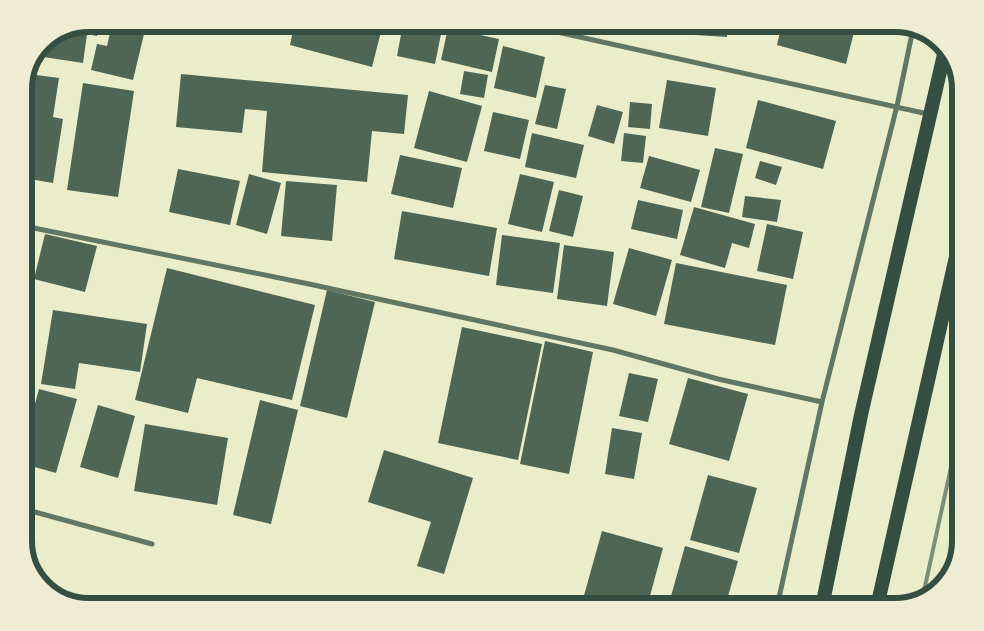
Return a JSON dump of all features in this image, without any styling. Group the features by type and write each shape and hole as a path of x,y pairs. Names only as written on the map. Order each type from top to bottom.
{"highway":[{"path":"824,598 861,415 943,59"},
{"path":"879,598 952,275"}],"street":[{"path":"558,32 930,114"},
{"path":"779,598 822,402 897,106 912,36"},
{"path":"33,228 299,282 613,350 718,379 822,402"},
{"path":"33,511 152,544"}],"building":[{"path":"98,32 97,36 87,34 83,63 43,57 49,49 67,37"},
{"path":"110,32 145,32 133,80 91,70 97,44 107,46"},
{"path":"293,32 381,32 372,67 290,45"},
{"path":"402,32 441,32 435,64 397,56"},
{"path":"447,32 467,32 499,39 492,72 441,60"},
{"path":"679,32 727,32 727,37 679,34"},
{"path":"780,32 854,32 846,64 777,45"},
{"path":"503,46 545,57 536,98 494,88"},
{"path":"464,71 488,75 484,98 460,94"},
{"path":"181,74 408,95 404,134 372,131 367,182 262,172 267,111 245,109 242,133 176,127"},
{"path":"34,75 59,78 53,117 63,119 53,183 33,180"},
{"path":"667,80 716,88 708,136 659,128"},
{"path":"83,83 134,91 118,197 67,190"},
{"path":"545,85 566,89 557,129 535,124"},
{"path":"429,91 482,106 467,162 414,148"},
{"path":"758,100 836,121 823,169 746,148"},
{"path":"630,102 652,104 650,129 628,127"},
{"path":"597,105 623,112 614,144 588,136"},
{"path":"493,112 529,120 520,159 484,151"},
{"path":"532,133 584,145 576,178 525,167"},
{"path":"624,133 646,136 643,163 621,161"},
{"path":"715,148 743,154 729,213 701,207"},
{"path":"400,155 462,168 453,208 391,194"},
{"path":"649,156 700,170 691,202 640,188"},
{"path":"760,161 782,167 776,185 755,178"},
{"path":"178,169 240,181 230,225 169,212"},
{"path":"249,174 281,183 267,234 236,225"},
{"path":"520,174 554,182 542,232 508,224"},
{"path":"286,181 337,185 332,241 281,236"},
{"path":"559,190 583,196 573,237 549,231"},
{"path":"745,196 781,200 777,222 742,217"},
{"path":"638,200 683,210 677,239 631,229"},
{"path":"694,207 755,224 749,248 732,243 725,268 680,255"},
{"path":"402,211 497,228 489,276 394,259"},
{"path":"767,224 803,232 793,279 757,271"},
{"path":"45,234 97,246 85,292 34,279"},
{"path":"502,235 560,243 553,293 496,285"},
{"path":"564,245 614,252 607,306 557,299"},
{"path":"629,248 672,260 656,316 613,304"},
{"path":"676,263 787,285 775,345 664,324"},
{"path":"167,268 315,305 292,400 197,378 188,413 135,400"},
{"path":"327,290 375,302 347,418 300,406"},
{"path":"53,310 147,324 140,372 79,363 75,389 41,384"},
{"path":"462,327 542,344 518,460 438,443"},
{"path":"545,341 593,352 569,474 520,464"},
{"path":"629,373 658,379 648,422 619,416"},
{"path":"688,378 748,394 729,461 669,444"},
{"path":"39,389 77,399 56,473 33,467 33,411"},
{"path":"260,400 298,410 271,524 233,515"},
{"path":"98,405 135,416 118,478 80,467"},
{"path":"145,424 228,438 217,505 134,491"},
{"path":"612,428 642,433 634,479 605,474"},
{"path":"384,450 473,478 444,574 417,566 431,522 368,502"},
{"path":"708,475 757,488 739,553 690,540"},
{"path":"602,531 663,548 649,598 583,598"},
{"path":"685,546 738,561 728,598 671,598"}],"railway":[{"path":"924,590 952,463"}]}
